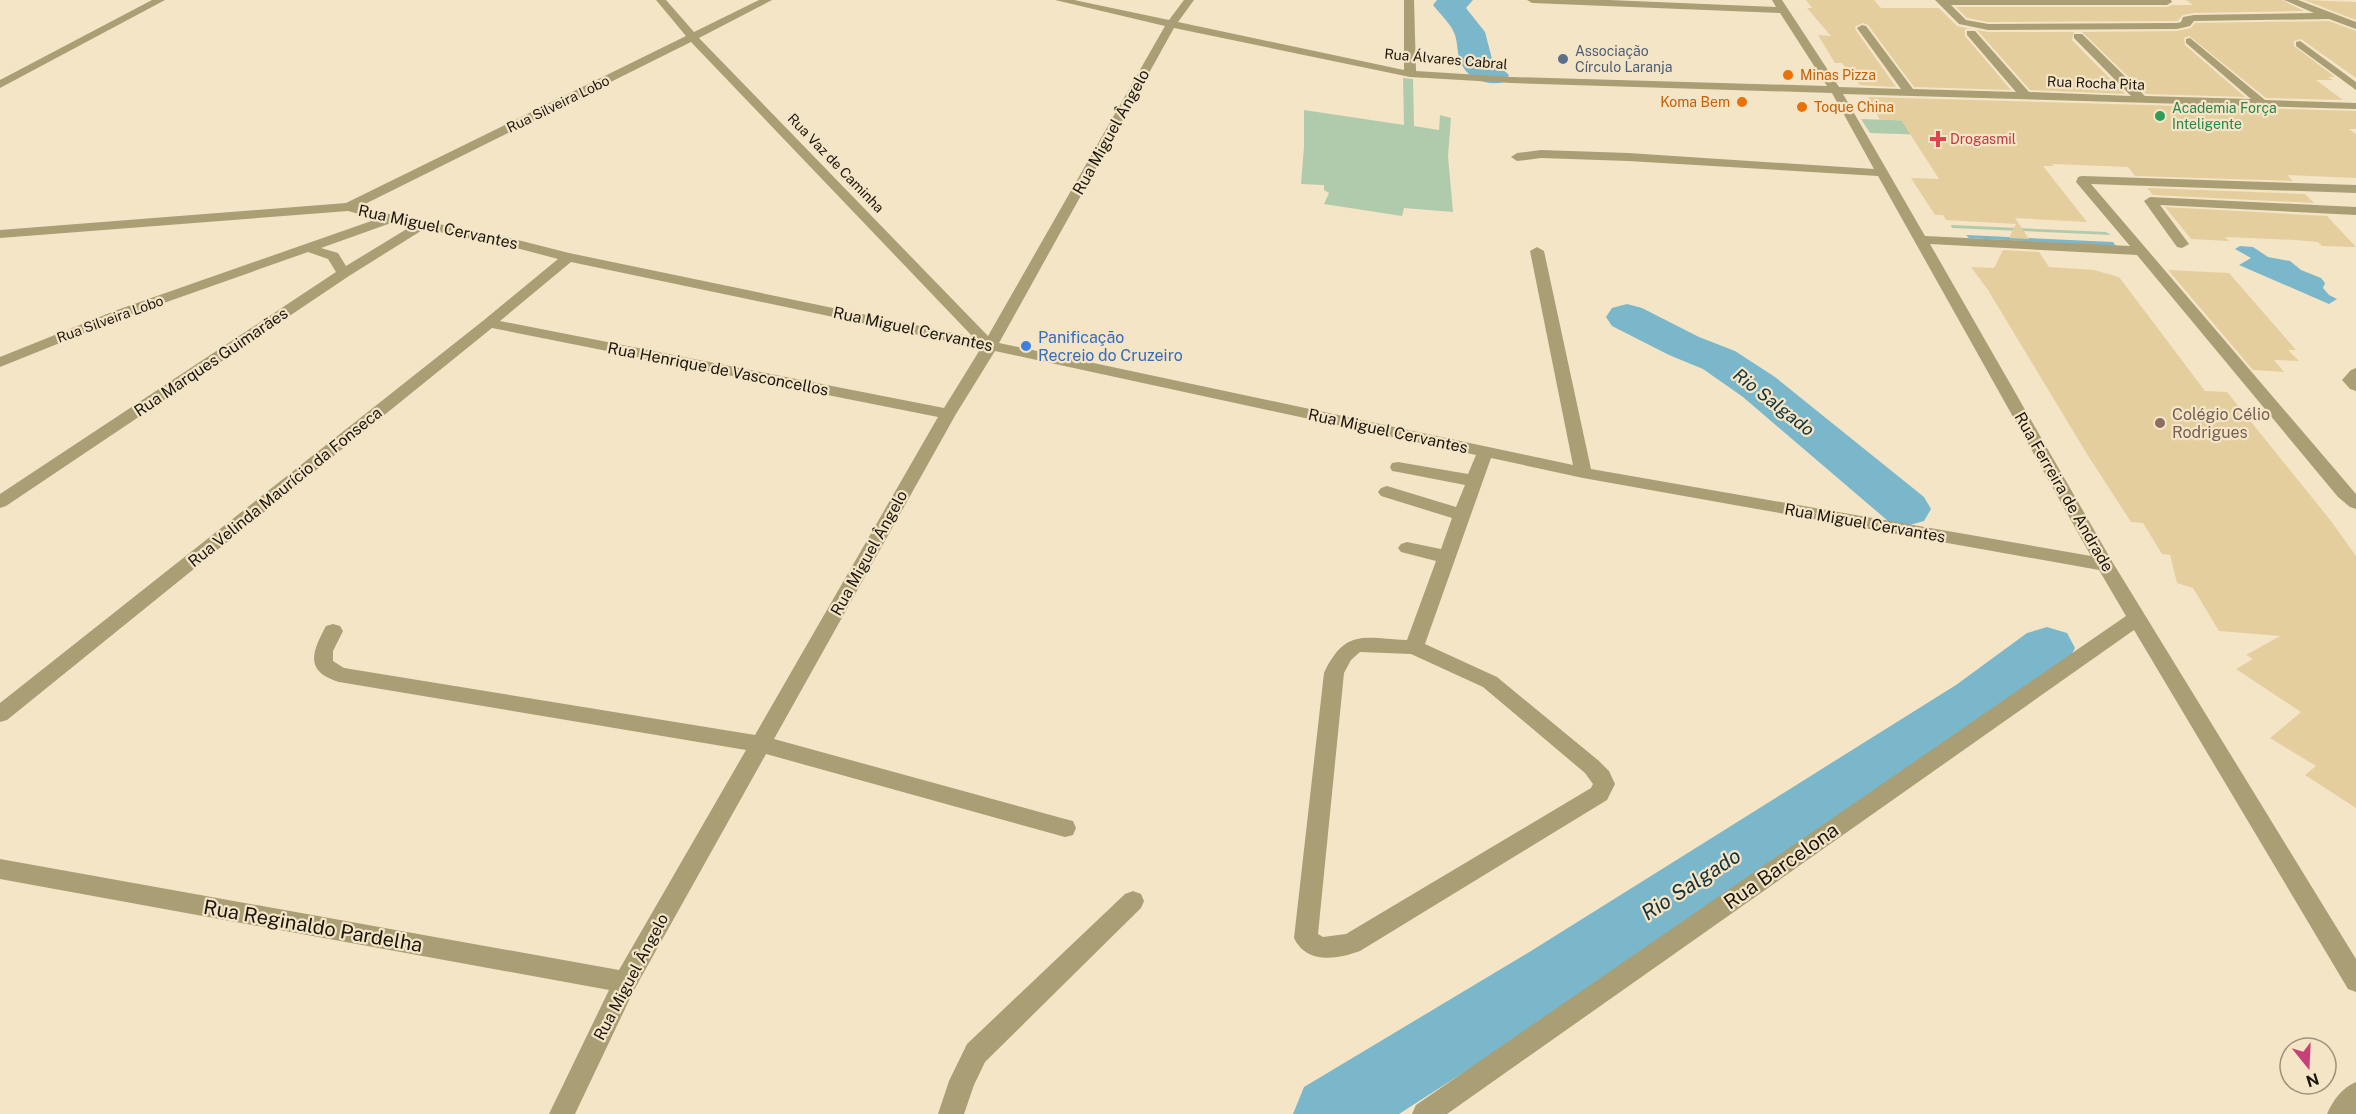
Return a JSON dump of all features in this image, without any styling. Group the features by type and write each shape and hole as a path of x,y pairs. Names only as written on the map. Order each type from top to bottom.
{"street":[{"path":"0,85 160,0"},
{"name":"Rua Vaz de Caminha","path":"661,0 693,37 990,346"},
{"name":"Rua Silveira Lobo","path":"349,207 767,0"},
{"name":"Rua Álvares Cabral","path":"1060,0 1170,26 1410,74 1512,80 1836,91"},
{"name":"Rua Miguel Ângelo","path":"562,1114 625,982 948,414 990,346 1170,26 1189,0"},
{"path":"1409,0 1410,74"},
{"path":"1533,0 1784,10"},
{"name":"Rua Ferreira de Andrade","path":"1777,0 1836,91 2105,565 2356,981"},
{"path":"2289,0 2356,26"},
{"path":"1941,1 1963,22 1988,27 2177,26 2186,24 2187,19 2194,18 2329,15"},
{"path":"1941,1 2167,2"},
{"path":"1862,28 1910,93"},
{"path":"1971,33 2026,96"},
{"path":"2078,36 2142,100"},
{"path":"2190,41 2262,103"},
{"path":"2300,44 2356,87"},
{"name":"Rua Rocha Pita","path":"1836,91 2356,106"},
{"path":"1517,157 1541,154 1628,157 1883,173"},
{"path":"2356,189 2091,178 2082,180 2123,232 2142,251 2344,493 2356,503"},
{"path":"2182,244 2150,201 2356,211"},
{"name":"Rua Miguel Cervantes","path":"0,234 349,207 390,219 506,241 568,257 822,309 1582,472 2105,565"},
{"name":"Rua Silveira Lobo","path":"0,362 91,324 390,219"},
{"name":"Rua Marques Guimarães","path":"0,502 344,273 424,224"},
{"path":"1922,240 2142,251"},
{"path":"308,248 333,256 344,273"},
{"path":"1537,250 1574,421 1582,472"},
{"name":"Rua Velinda Maurício da Fonseca","path":"0,714 489,323 568,257"},
{"name":"Rua Henrique de Vasconcellos","path":"489,323 948,414"},
{"path":"2356,373 2350,380 2356,386"},
{"path":"1414,647 1485,452"},
{"path":"1398,467 1474,481"},
{"path":"1387,492 1462,515"},
{"path":"1407,548 1448,557"},
{"name":"Rua Barcelona","path":"1425,1114 2137,618"},
{"path":"333,631 323,651 323,664 339,675 761,744 1065,828"},
{"path":"1351,646 1414,647 1490,682 1592,767 1602,777 1604,784 1599,794 1352,943 1326,950 1315,946 1306,938 1334,673 1344,652 1351,646"},
{"name":"Rua Reginaldo Pardelha","path":"0,869 625,982"},
{"path":"951,1114 962,1081 976,1053 1133,901"},
{"path":"2340,1114 2356,1095"}],"green space":[{"path":"1403,78 1413,79 1414,126 1439,130 1440,115 1451,118 1448,156 1453,212 1404,208 1402,216 1324,204 1329,193 1324,190 1324,185 1301,184 1304,110 1404,125"},
{"path":"1861,119 1978,123 1989,137 1870,133"},
{"path":"1951,225 2106,232 2111,235 1952,228"}],"water":[{"path":"1966,235 2113,242 2116,246 1969,238"},
{"path":"2240,246 2253,247 2268,257 2290,261 2301,270 2321,278 2325,283 2323,288 2337,299 2329,304 2239,265 2251,258 2235,249"}],"building":[{"path":"1806,0 1874,0 1881,8 1939,8 1957,26 1971,29 1965,29 1965,36 2011,90 1914,87 1868,25 1863,23 1855,29 1896,87 1860,85 1842,63 1835,63 1818,35 1831,36 1807,8 1812,8"},
{"path":"2186,0 2282,0 2304,11 2194,13 2183,15 2177,21 1988,22 1967,18 1956,7 2193,5"},
{"path":"2304,0 2356,2 2356,20"},
{"path":"2329,21 2356,31 2356,78 2301,39 2294,41 2294,46 2335,77 2328,77 2333,80 2316,80 2343,100 2266,98 2189,36 2184,38 2185,45 2245,97 2146,94 2082,32 2177,31 2191,28 2195,23"},
{"path":"1977,30 2074,32 2072,40 2125,94 2030,90"},
{"path":"1868,97 2356,111 2356,129 2349,129 2356,134 2356,178 2287,175 2293,181 2135,176 2128,167 2052,164 2054,166 2043,166 2087,222 2015,218 2029,239 2009,238 2016,224 1946,220 1943,215 1935,215 1911,178 1939,179 1901,120 1880,120"},
{"path":"2147,188 2305,194 2314,203 2153,195"},
{"path":"2165,207 2327,216 2356,247 2322,246 2318,242 2295,240 2225,237 2229,241 2191,239"},
{"path":"2003,250 2039,252 2049,267 2094,270 2119,277 2205,391 2227,392 2331,521 2356,556 2356,808 2305,775 2316,766 2270,738 2301,712 2236,669 2253,659 2246,655 2280,636 2219,631 2193,588 2177,583 2170,555 2162,554 2143,523 2131,522 2087,454 1988,290 1971,267 1994,268"},
{"path":"2168,270 2229,273 2296,350 2288,350 2299,361 2274,360 2284,372 2253,370"}],"waterway":[{"name":"Rio Salgado","path":"1458,0 1448,5 1470,32 1477,63 1493,75"},
{"name":"Rio Salgado","path":"1627,317 1684,346 1719,360 1759,387 1906,509"},
{"name":"Rio Salgado","path":"1331,1114 1556,974 1977,701 2047,648"}],"place":[{"name":"Associação Círculo Laranja","path":"1563,59"},
{"name":"Minas Pizza","path":"1788,75"},
{"name":"Koma Bem","path":"1742,102"},
{"name":"Toque China","path":"1802,107"},
{"name":"Academia Força Inteligente","path":"2160,116"},
{"name":"Drogasmil","path":"1938,139"},
{"name":"Panificação Recreio do Cruzeiro","path":"1026,346"},
{"name":"Colégio Célio Rodrigues","path":"2160,423"}]}
